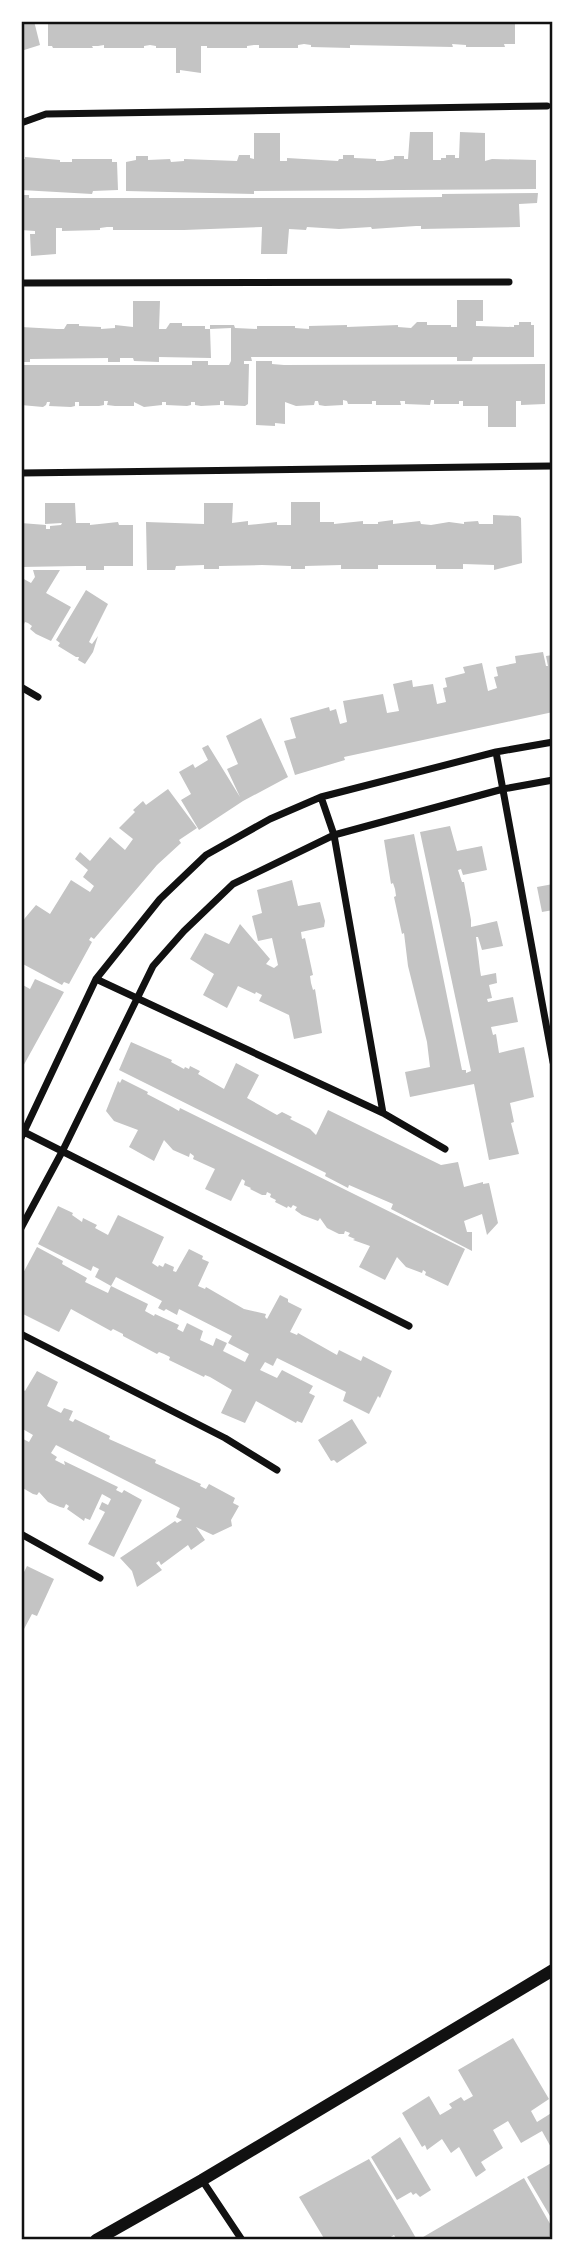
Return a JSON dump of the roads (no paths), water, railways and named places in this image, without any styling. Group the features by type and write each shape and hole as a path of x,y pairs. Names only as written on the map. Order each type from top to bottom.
{"street":[{"path":"21,123 46,114 547,106"},
{"path":"21,283 509,282"},
{"path":"21,473 552,466"},
{"path":"21,687 38,697"},
{"path":"409,1326 63,1150 23,1135 96,979 160,898 206,855 270,819 321,797 496,752 553,743"},
{"path":"496,752 553,1062"},
{"path":"21,1228 63,1150 153,966 184,931 233,884 334,835 503,789 553,780"},
{"path":"321,797 334,835 383,1114"},
{"path":"96,979 383,1114 445,1149"},
{"path":"21,1334 225,1438 277,1470"},
{"path":"21,1534 100,1578"},
{"path":"96,2240 202,2180 553,1970"},
{"path":"202,2180 242,2240"}]}
